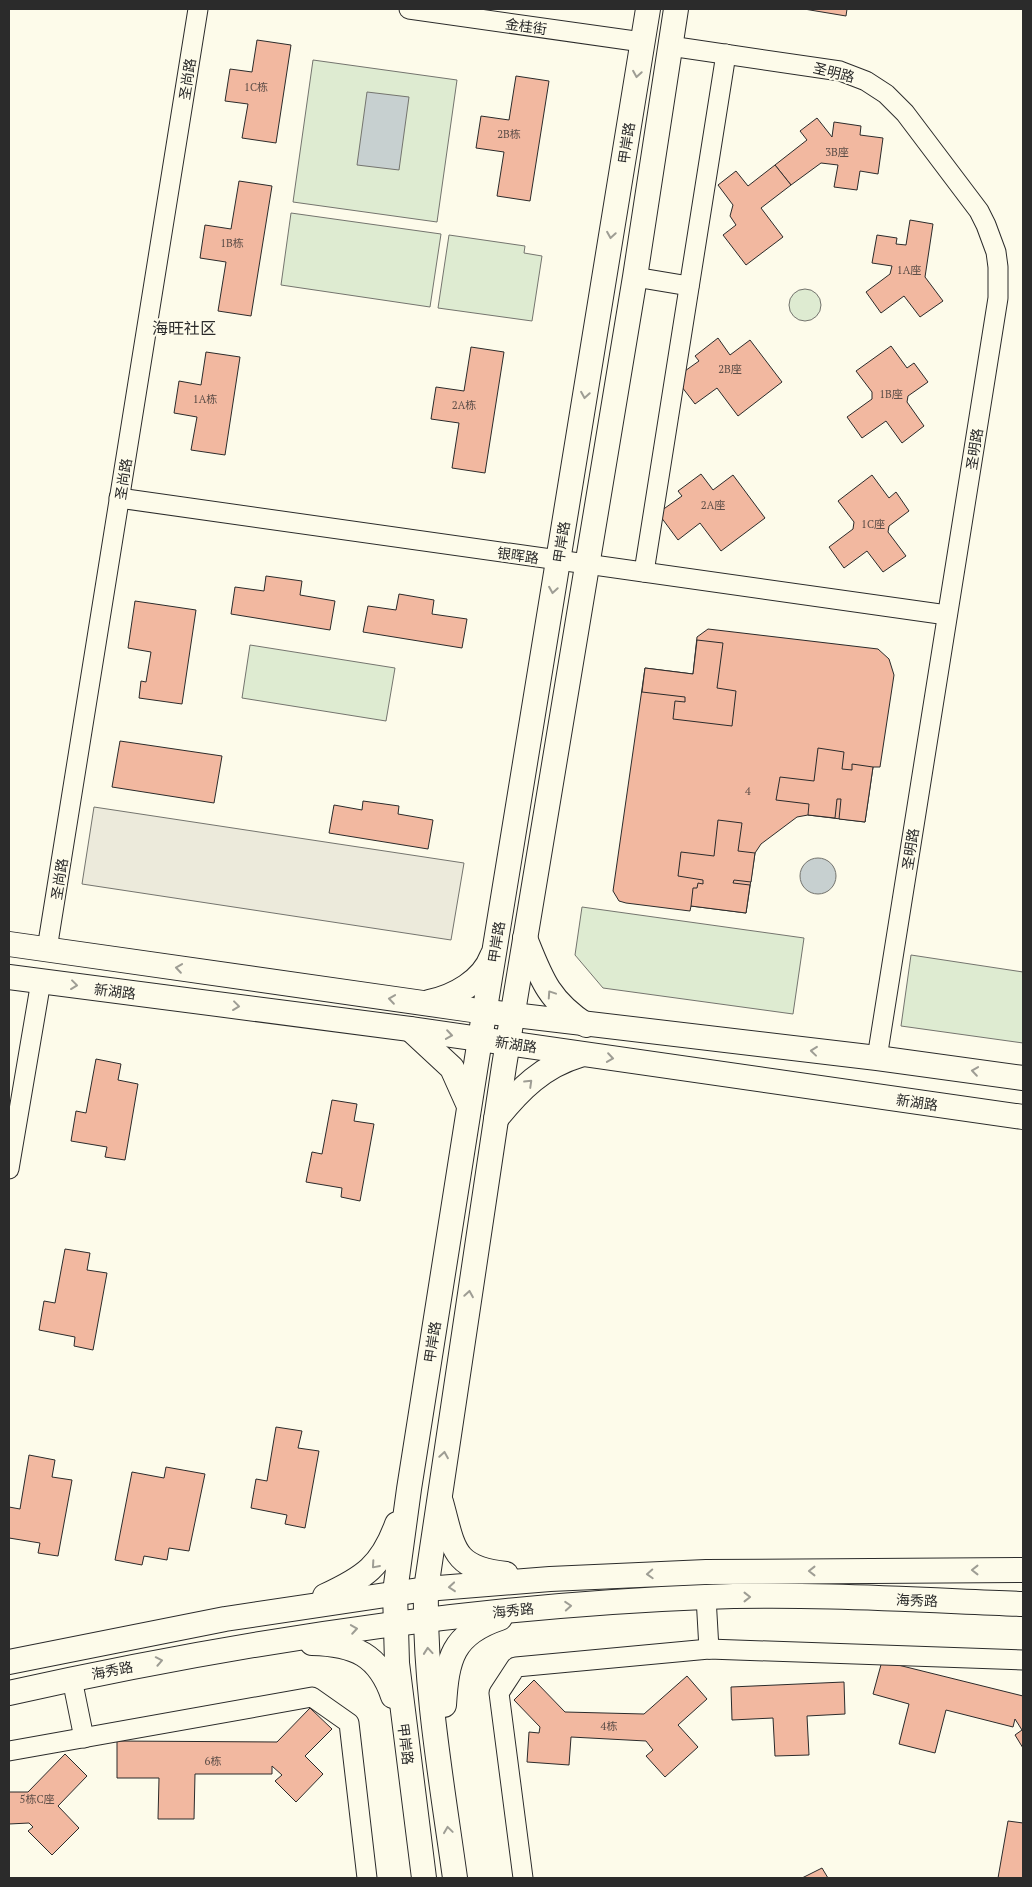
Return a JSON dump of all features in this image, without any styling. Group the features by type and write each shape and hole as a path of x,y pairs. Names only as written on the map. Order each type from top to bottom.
{"main road":[{"name":"甲岸路","path":"424,1878 404,1726 394,1624 395,1592 409,1489 480,1039 648,9"},
{"name":"甲岸路","path":"455,1878 440,1769 425,1620 426,1589 438,1493 508,1043 635,277 676,9"},
{"path":"525,937 537,968 551,994 560,1006 588,1026"},
{"name":"新湖路","path":"9,944 588,1026 877,1058 1023,1078"},
{"path":"419,1003 438,1000 468,985 481,974 490,961 496,945"},
{"name":"新湖路","path":"9,977 410,1029 1023,1117"},
{"path":"277,1012 287,1010 295,999 290,987 283,984"},
{"path":"410,1029 452,1068 463,1090 469,1108"},
{"path":"496,1119 535,1076 563,1060 582,1054"},
{"path":"450,1228 455,1219 467,1214 475,1219 479,1230"},
{"path":"298,1608 348,1585 370,1571 379,1562 392,1538 409,1489"},
{"path":"438,1493 452,1539 463,1560 468,1564 486,1572 550,1578"},
{"name":"海秀路","path":"9,1662 68,1648 395,1592 426,1589 550,1578 706,1572 1023,1570"},
{"name":"海秀路","path":"9,1693 72,1678 273,1642 394,1624 533,1608 706,1597 821,1598 1023,1604"},
{"path":"440,1769 447,1667 458,1644 477,1628 533,1608"},
{"path":"273,1642 320,1643 344,1646 365,1654 384,1673 404,1726"}],"street":[{"name":"圣尚路","path":"47,949 198,9"},
{"name":"金桂街","path":"409,9 642,42"},
{"name":"圣明路","path":"670,46 833,70 854,76 876,87 905,113 971,199 986,225 998,267 998,298 877,1058"},
{"path":"644,572 726,54"},
{"path":"635,277 689,286"},
{"name":"银晖路","path":"120,498 947,616"},
{"path":"9,1169 41,981"},
{"path":"706,1597 709,1649"},
{"path":"524,1878 499,1693 516,1667 709,1649 1023,1660"},
{"path":"72,1678 84,1738"},
{"path":"9,1751 312,1697 349,1723 367,1878"}],"green space":[{"path":"313,60 457,80 437,222 293,202"},
{"path":"291,213 441,234 430,307 281,285"},
{"path":"449,235 525,246 524,253 542,256 532,321 438,308"},
{"path":"805,289 817,293 821,305 817,317 805,321 793,317 789,305 793,293"},
{"path":"250,645 395,668 386,721 242,698"},
{"path":"582,907 804,938 793,1014 603,988 575,955"},
{"path":"911,955 1023,972 1023,1043 901,1026"}],"shaded area":[{"path":"367,92 409,97 399,170 357,165"},
{"path":"94,807 464,863 451,940 82,884"},
{"path":"818,858 831,863 836,876 831,889 818,894 805,889 800,876 805,863"}],"building":[{"path":"804,9 847,9 846,16"},
{"path":"257,40 291,45 276,143 242,138 248,104 225,101 230,69 252,72"},
{"path":"516,76 549,81 530,201 497,196 504,152 476,148 481,116 509,120"},
{"path":"817,118 832,137 834,122 861,126 860,135 883,138 878,174 860,171 857,190 834,187 838,165 821,163 791,185 775,165 807,140 800,131"},
{"path":"775,165 791,185 761,208 783,237 746,265 723,235 736,225 730,216 733,205 718,185 736,171 748,186"},
{"path":"239,181 272,186 251,316 218,311 226,262 200,258 205,225 231,229"},
{"path":"910,220 933,224 925,277 943,301 920,317 904,296 881,313 866,292 890,274 892,266 872,263 877,235 897,238 896,244 906,245"},
{"path":"718,338 730,355 750,340 782,382 738,416 717,388 695,404 675,378 699,361 695,356"},
{"path":"891,346 907,368 914,363 928,382 908,396 907,402 924,426 902,443 886,421 862,438 847,417 872,399 872,392 856,371"},
{"path":"471,347 504,352 485,473 452,468 459,423 431,419 436,387 464,391"},
{"path":"206,352 240,357 225,455 191,450 197,417 174,413 179,381 201,385"},
{"path":"701,474 713,490 733,475 765,518 721,551 700,523 678,540 658,513 682,496 678,491"},
{"path":"872,475 889,498 896,492 909,511 889,526 888,532 906,556 883,572 867,551 844,568 829,547 853,529 854,522 838,501"},
{"path":"266,576 302,581 300,595 335,601 330,630 231,614 235,587 264,591"},
{"path":"399,594 434,600 432,614 467,619 462,648 363,632 368,606 396,610"},
{"path":"135,601 196,610 182,704 139,698 141,681 146,682 151,652 128,648"},
{"path":"708,629 878,649 889,659 894,675 880,767 873,767 865,822 808,815 797,817 761,844 755,853 746,913 691,906 690,911 626,903 619,901 613,891 645,668 693,674 697,637"},
{"path":"697,640 723,643 717,688 736,691 732,726 673,719 675,701 685,702 685,697 642,692 645,668 693,674"},
{"path":"120,741 222,756 214,803 112,787"},
{"path":"818,748 844,752 842,769 852,770 852,764 873,767 865,822 839,819 841,799 837,799 835,818 808,815 809,804 776,800 780,777 814,781"},
{"path":"363,801 399,806 398,814 433,820 428,849 329,833 334,805 362,810"},
{"path":"718,820 742,823 738,851 755,853 751,882 734,880 733,883 750,885 746,913 691,906 693,888 697,888 698,883 703,884 703,880 678,876 681,852 714,856"},
{"path":"96,1059 121,1064 118,1080 138,1084 125,1160 105,1157 107,1147 71,1141 76,1111 86,1113"},
{"path":"332,1100 357,1104 354,1121 374,1124 360,1201 341,1197 342,1188 306,1182 312,1152 322,1154"},
{"path":"65,1249 90,1253 87,1270 107,1273 93,1350 74,1346 75,1337 39,1330 44,1301 55,1303"},
{"path":"276,1427 302,1431 298,1448 319,1451 305,1528 285,1524 287,1515 251,1508 256,1479 267,1481"},
{"path":"29,1455 55,1460 52,1477 72,1480 58,1556 38,1553 40,1543 9,1538 9,1507 20,1509"},
{"path":"166,1467 205,1474 189,1551 169,1548 167,1560 144,1556 142,1565 115,1560 132,1472 164,1478"},
{"path":"882,1661 1023,1696 1023,1748 1015,1735 1022,1730 1015,1719 1013,1727 946,1710 935,1753 899,1744 909,1704 873,1694"},
{"path":"687,1676 707,1699 678,1725 698,1747 665,1777 646,1756 653,1750 646,1741 571,1737 569,1765 527,1762 529,1732 539,1733 540,1727 514,1700 534,1680 565,1712 644,1714"},
{"path":"844,1682 845,1714 807,1716 809,1755 775,1756 773,1718 732,1720 731,1687"},
{"path":"310,1708 332,1729 305,1756 323,1774 296,1802 275,1781 282,1775 272,1766 272,1774 195,1774 194,1819 158,1819 159,1778 117,1778 117,1741 277,1742"},
{"path":"65,1754 87,1776 58,1806 79,1828 52,1855 28,1831 33,1827 29,1823 9,1824 9,1792 28,1792"},
{"path":"1008,1821 1023,1823 1023,1878 998,1878"},
{"path":"822,1868 828,1878 802,1878"}],"district":[{"name":"海旺社区","path":"184,328"}]}
